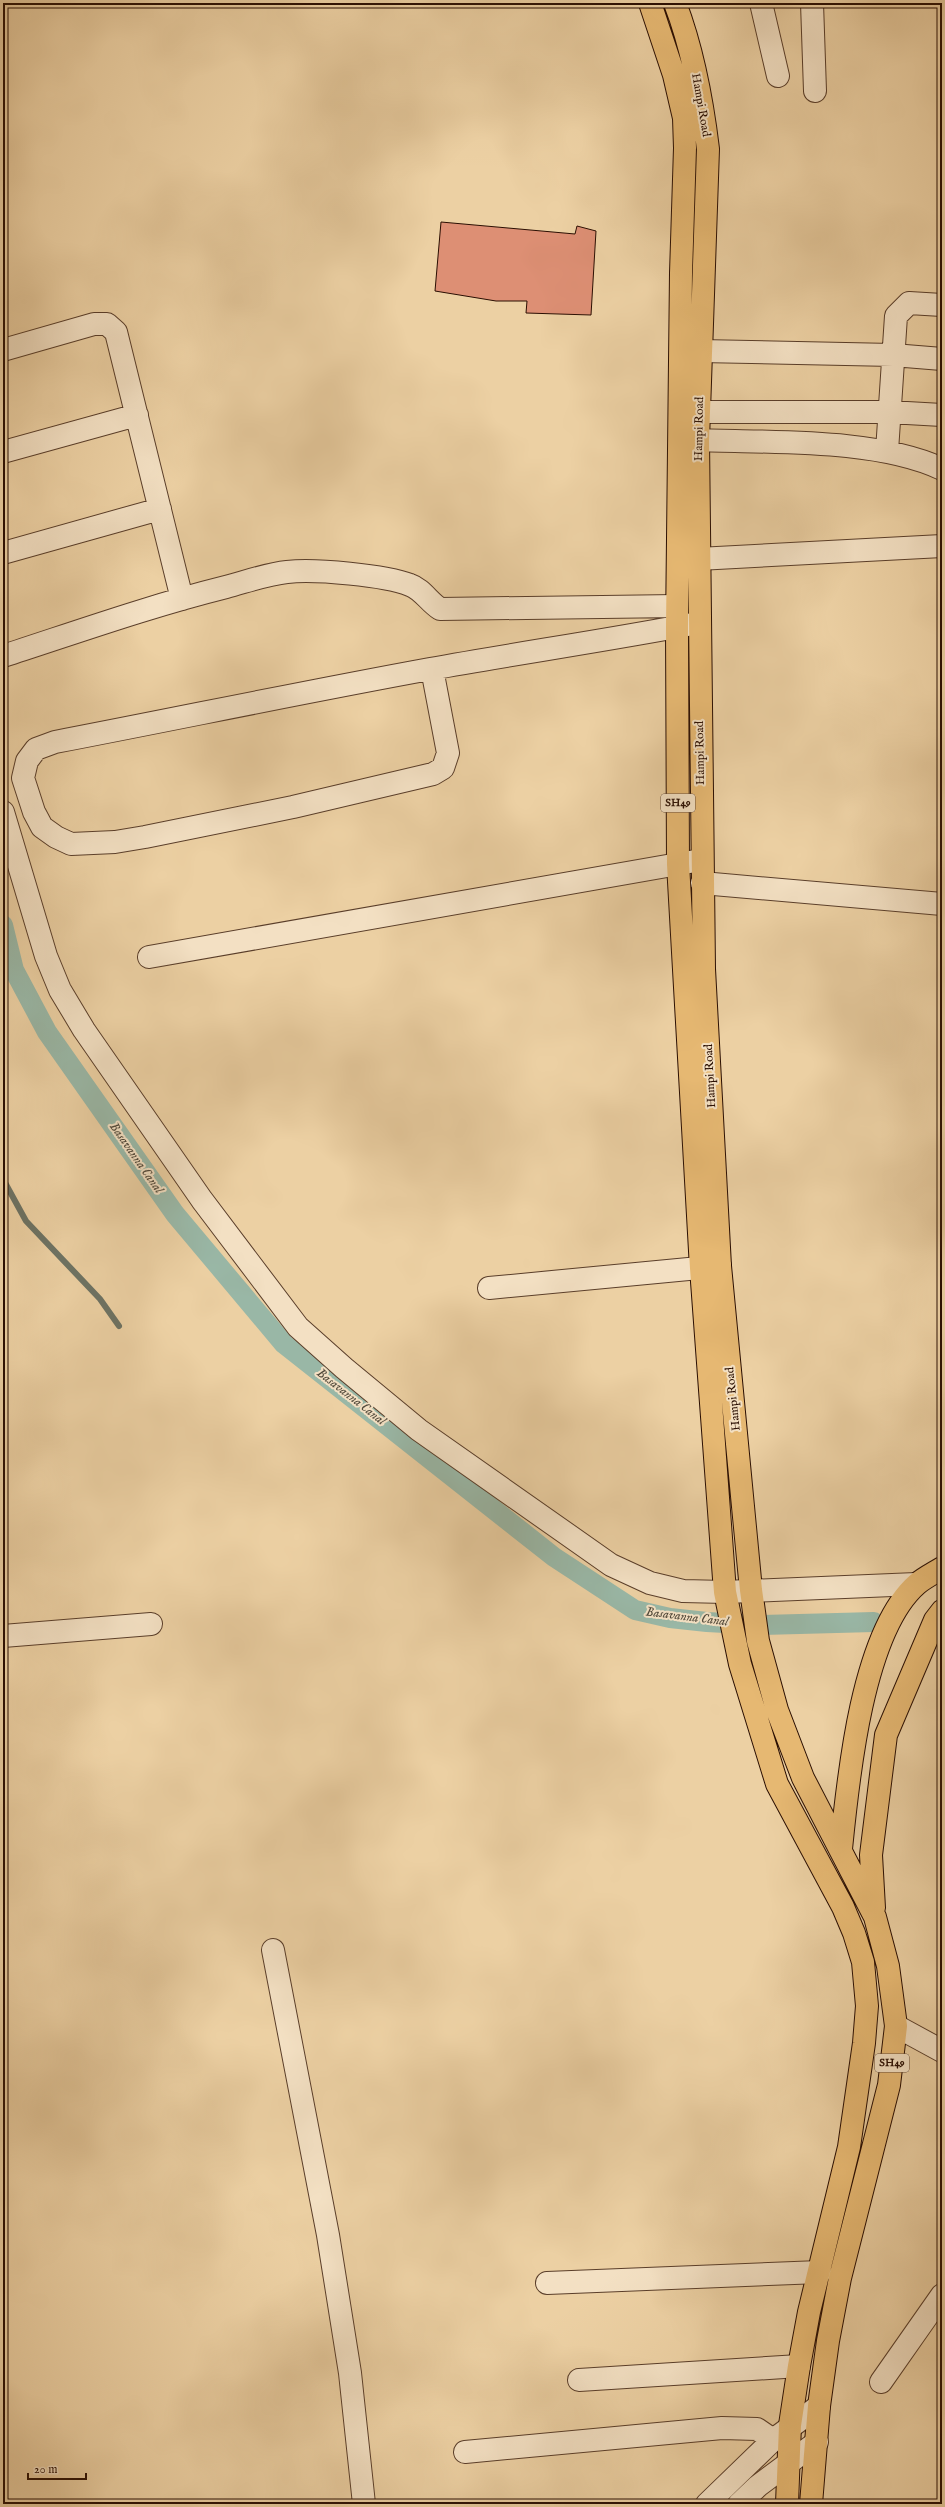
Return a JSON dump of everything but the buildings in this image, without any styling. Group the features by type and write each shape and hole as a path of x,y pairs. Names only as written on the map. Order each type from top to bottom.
{"main road":[{"name":"SH49","path":"650,3 674,75 684,118 685,140 677,617 678,864 710,1267 727,1599 736,1642 759,1726 778,1784 843,1907 863,1962 867,2006 858,2096 849,2147 799,2366 790,2425 787,2504"},
{"name":"Hampi Road","path":"675,3 692,57 703,104 708,149 698,440 698,623 701,860 710,1267 752,1595"},
{"path":"841,1849 846,1795 862,1705 876,1657 888,1626 916,1584 942,1568"},
{"name":"SH49","path":"752,1595 758,1641 777,1710 803,1778 875,1917 888,1966 896,2026 889,2085 840,2278 819,2406 811,2504"},
{"path":"875,1917 872,1855 886,1735 935,1620 942,1611"}],"street":[{"path":"761,3 778,76"},
{"path":"812,3 816,91"},
{"path":"887,452 896,316 904,306 915,302 942,305"},
{"path":"3,350 94,324 108,324 116,332 182,599"},
{"path":"700,350 893,355 942,359"},
{"path":"699,412 889,412 942,415"},
{"path":"3,452 137,415"},
{"path":"698,440 807,444 887,452 942,470"},
{"path":"3,553 160,509"},
{"path":"698,559 942,546"},
{"path":"3,656 182,599 286,572 387,579 411,585 420,590 429,602 440,609 677,617 698,623"},
{"path":"432,669 448,753 443,768 433,774 293,806 116,842 72,844 56,838 42,827 34,812 24,778 27,761 36,749 55,742 432,669 677,617"},
{"path":"3,812 37,927 60,990 84,1030 202,1200 298,1327 419,1430 610,1565 657,1585 727,1599 752,1595 916,1584"},
{"path":"149,957 701,860"},
{"path":"702,883 942,904"},
{"path":"489,1288 710,1267"},
{"path":"3,1636 151,1624"},
{"path":"273,1950 328,2235 350,2373 364,2504"},
{"path":"896,2026 942,2051"},
{"path":"547,2283 820,2272"},
{"path":"881,2382 942,2295"},
{"path":"580,2380 799,2366"},
{"path":"707,2504 790,2425 819,2406"},
{"path":"465,2452 722,2428 757,2429 773,2440"},
{"path":"739,2504 817,2442"}],"waterway":[{"name":"Basavanna Canal","path":"3,925 14,970 47,1032 175,1214 284,1344 554,1557 635,1610 670,1618 762,1625 874,1622"},
{"path":"3,1179 26,1221 100,1299 119,1326"}]}
